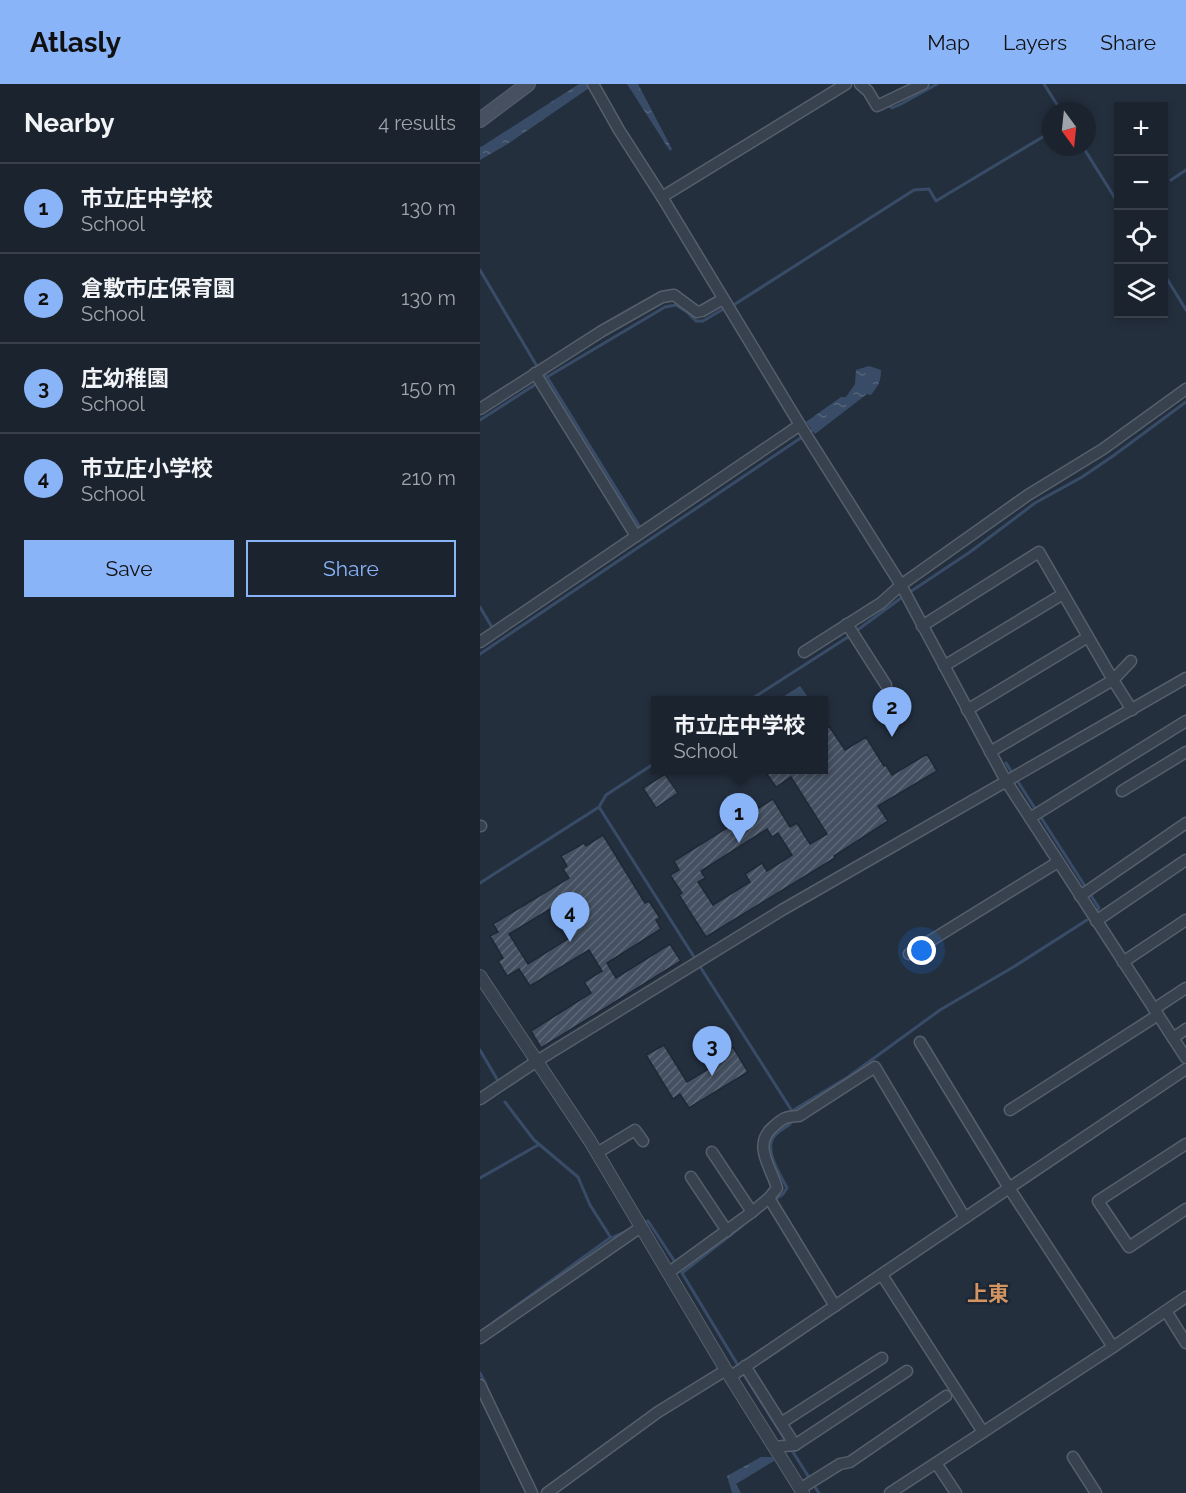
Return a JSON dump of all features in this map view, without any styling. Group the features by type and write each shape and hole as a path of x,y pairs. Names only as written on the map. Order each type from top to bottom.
{"main road":[{"path":"480,120 528,84"}],"street":[{"path":"662,197 846,84"},
{"path":"860,84 868,91 877,106 923,84"},
{"path":"594,85 619,130 905,593 990,752 1011,778 1035,815 1058,862 1085,892 1096,921 1186,1058"},
{"path":"480,409 539,376 602,331 662,297 674,295 697,312 726,304"},
{"path":"539,376 640,533"},
{"path":"804,652 881,603 905,593 1028,495 1103,449 1186,389"},
{"path":"480,642 640,533 804,431"},
{"path":"922,626 1039,552 1132,710"},
{"path":"944,666 1063,594"},
{"path":"848,626 886,685"},
{"path":"967,710 1088,637"},
{"path":"990,752 1113,680 1131,661"},
{"path":"480,1099 537,1061 782,910 1185,680"},
{"path":"1035,815 1186,721"},
{"path":"1122,791 1186,752"},
{"path":"1085,892 1186,823"},
{"path":"1096,921 1186,860"},
{"path":"909,954 1058,862"},
{"path":"1123,962 1186,920"},
{"path":"480,976 597,1154 640,1227 675,1268 786,1445 807,1486 840,1464 850,1462 946,1396"},
{"path":"1010,1110 1156,1012 1186,987"},
{"path":"1173,1038 1186,1029"},
{"path":"920,1042 1009,1188 1113,1347"},
{"path":"675,1268 752,1212 771,1201 777,1188 763,1149 767,1132 784,1117 798,1116 875,1067 965,1218"},
{"path":"547,1493 658,1412 737,1370 882,1275 1186,1069"},
{"path":"597,1154 635,1130 643,1141"},
{"path":"1186,1144 1098,1201 1129,1247 1186,1209"},
{"path":"712,1152 752,1212"},
{"path":"691,1177 727,1231"},
{"path":"771,1201 835,1306"},
{"path":"480,1338 640,1227"},
{"path":"882,1275 982,1432"},
{"path":"890,1493 1186,1297"},
{"path":"1166,1311 1186,1343"},
{"path":"781,1423 882,1358"},
{"path":"737,1370 781,1423 786,1445"},
{"path":"786,1445 907,1371"},
{"path":"480,1384 532,1493"},
{"path":"1073,1457 1096,1493"},
{"path":"936,1463 956,1493"}],"water":[{"path":"579,84 595,84 506,145 480,160 480,146"},
{"path":"627,84 638,84 672,149 670,151"},
{"path":"869,366 881,370 879,384 871,395 867,394 815,434 806,422 841,397 846,397 855,384 856,370"},
{"path":"800,686 807,696 784,696"},
{"path":"761,1457 772,1457 774,1461 736,1484 741,1493 732,1493 727,1476"}],"building":[{"path":"829,726 845,750 866,737 892,775 927,754 937,771 878,806 888,821 834,856 835,858 706,937 679,895 682,893 670,875 679,870 674,861 773,799 790,827 797,823 810,844 827,834 791,777 776,787 767,774 828,774","holes":["767,829 772,837 778,833 792,855 767,871 762,863 745,874 750,882 713,905 698,882 705,878 701,871"]},
{"path":"665,774 678,793 656,808 643,788"},
{"path":"603,835 645,903 649,901 660,918 656,920 661,929 607,963 616,978 670,944 681,961 541,1048 531,1031 591,993 584,982 602,971 589,950 530,986 519,969 507,976 498,961 503,958 490,936 498,932 493,924 569,878 563,869 567,866 561,856 584,843 586,846","holes":["565,900 576,918 562,927 569,938 528,964 509,934"]},
{"path":"664,1045 687,1082 718,1063 715,1058 733,1047 748,1072 689,1108 680,1094 673,1099 646,1055"}],"waterway":[{"path":"887,103 892,108 937,84"},
{"path":"1044,84 1055,102"},
{"path":"732,306 914,190 929,189 936,201 1042,137"},
{"path":"1089,156 1114,197"},
{"path":"1171,180 1186,170"},
{"path":"480,270 538,368"},
{"path":"1168,281 1186,310"},
{"path":"480,420 665,307 676,305 696,321 703,321 725,308"},
{"path":"542,372 641,529"},
{"path":"756,696 848,637 970,552 1035,503 1082,477 1113,456 1186,402"},
{"path":"480,654 814,429"},
{"path":"480,607 493,629"},
{"path":"1006,763 1036,810"},
{"path":"480,883 599,807 606,795 651,766"},
{"path":"599,807 696,960"},
{"path":"1040,816 1099,908 1097,910"},
{"path":"792,1111 848,1077 940,1010 1087,920"},
{"path":"699,965 792,1111 790,1124 772,1140 771,1151 775,1164 787,1188 773,1201"},
{"path":"480,1050 497,1079"},
{"path":"505,1102 534,1140 578,1177 590,1205 611,1238 629,1230"},
{"path":"480,1178 538,1145"},
{"path":"646,1222 648,1221 677,1265"},
{"path":"682,1273 742,1226"},
{"path":"494,1322 610,1238"},
{"path":"682,1273 739,1367"},
{"path":"480,1373 486,1385"},
{"path":"743,1373 787,1443"},
{"path":"791,1449 810,1479"},
{"path":"813,1484 819,1493"}],"place":[{"name":"倉敷市庄保育園","path":"892,737"},
{"name":"市立庄中学校","path":"739,843"},
{"name":"市立庄小学校","path":"570,942"},
{"name":"庄幼稚園","path":"712,1076"}],"district":[{"name":"上東","path":"988,1294"}]}
